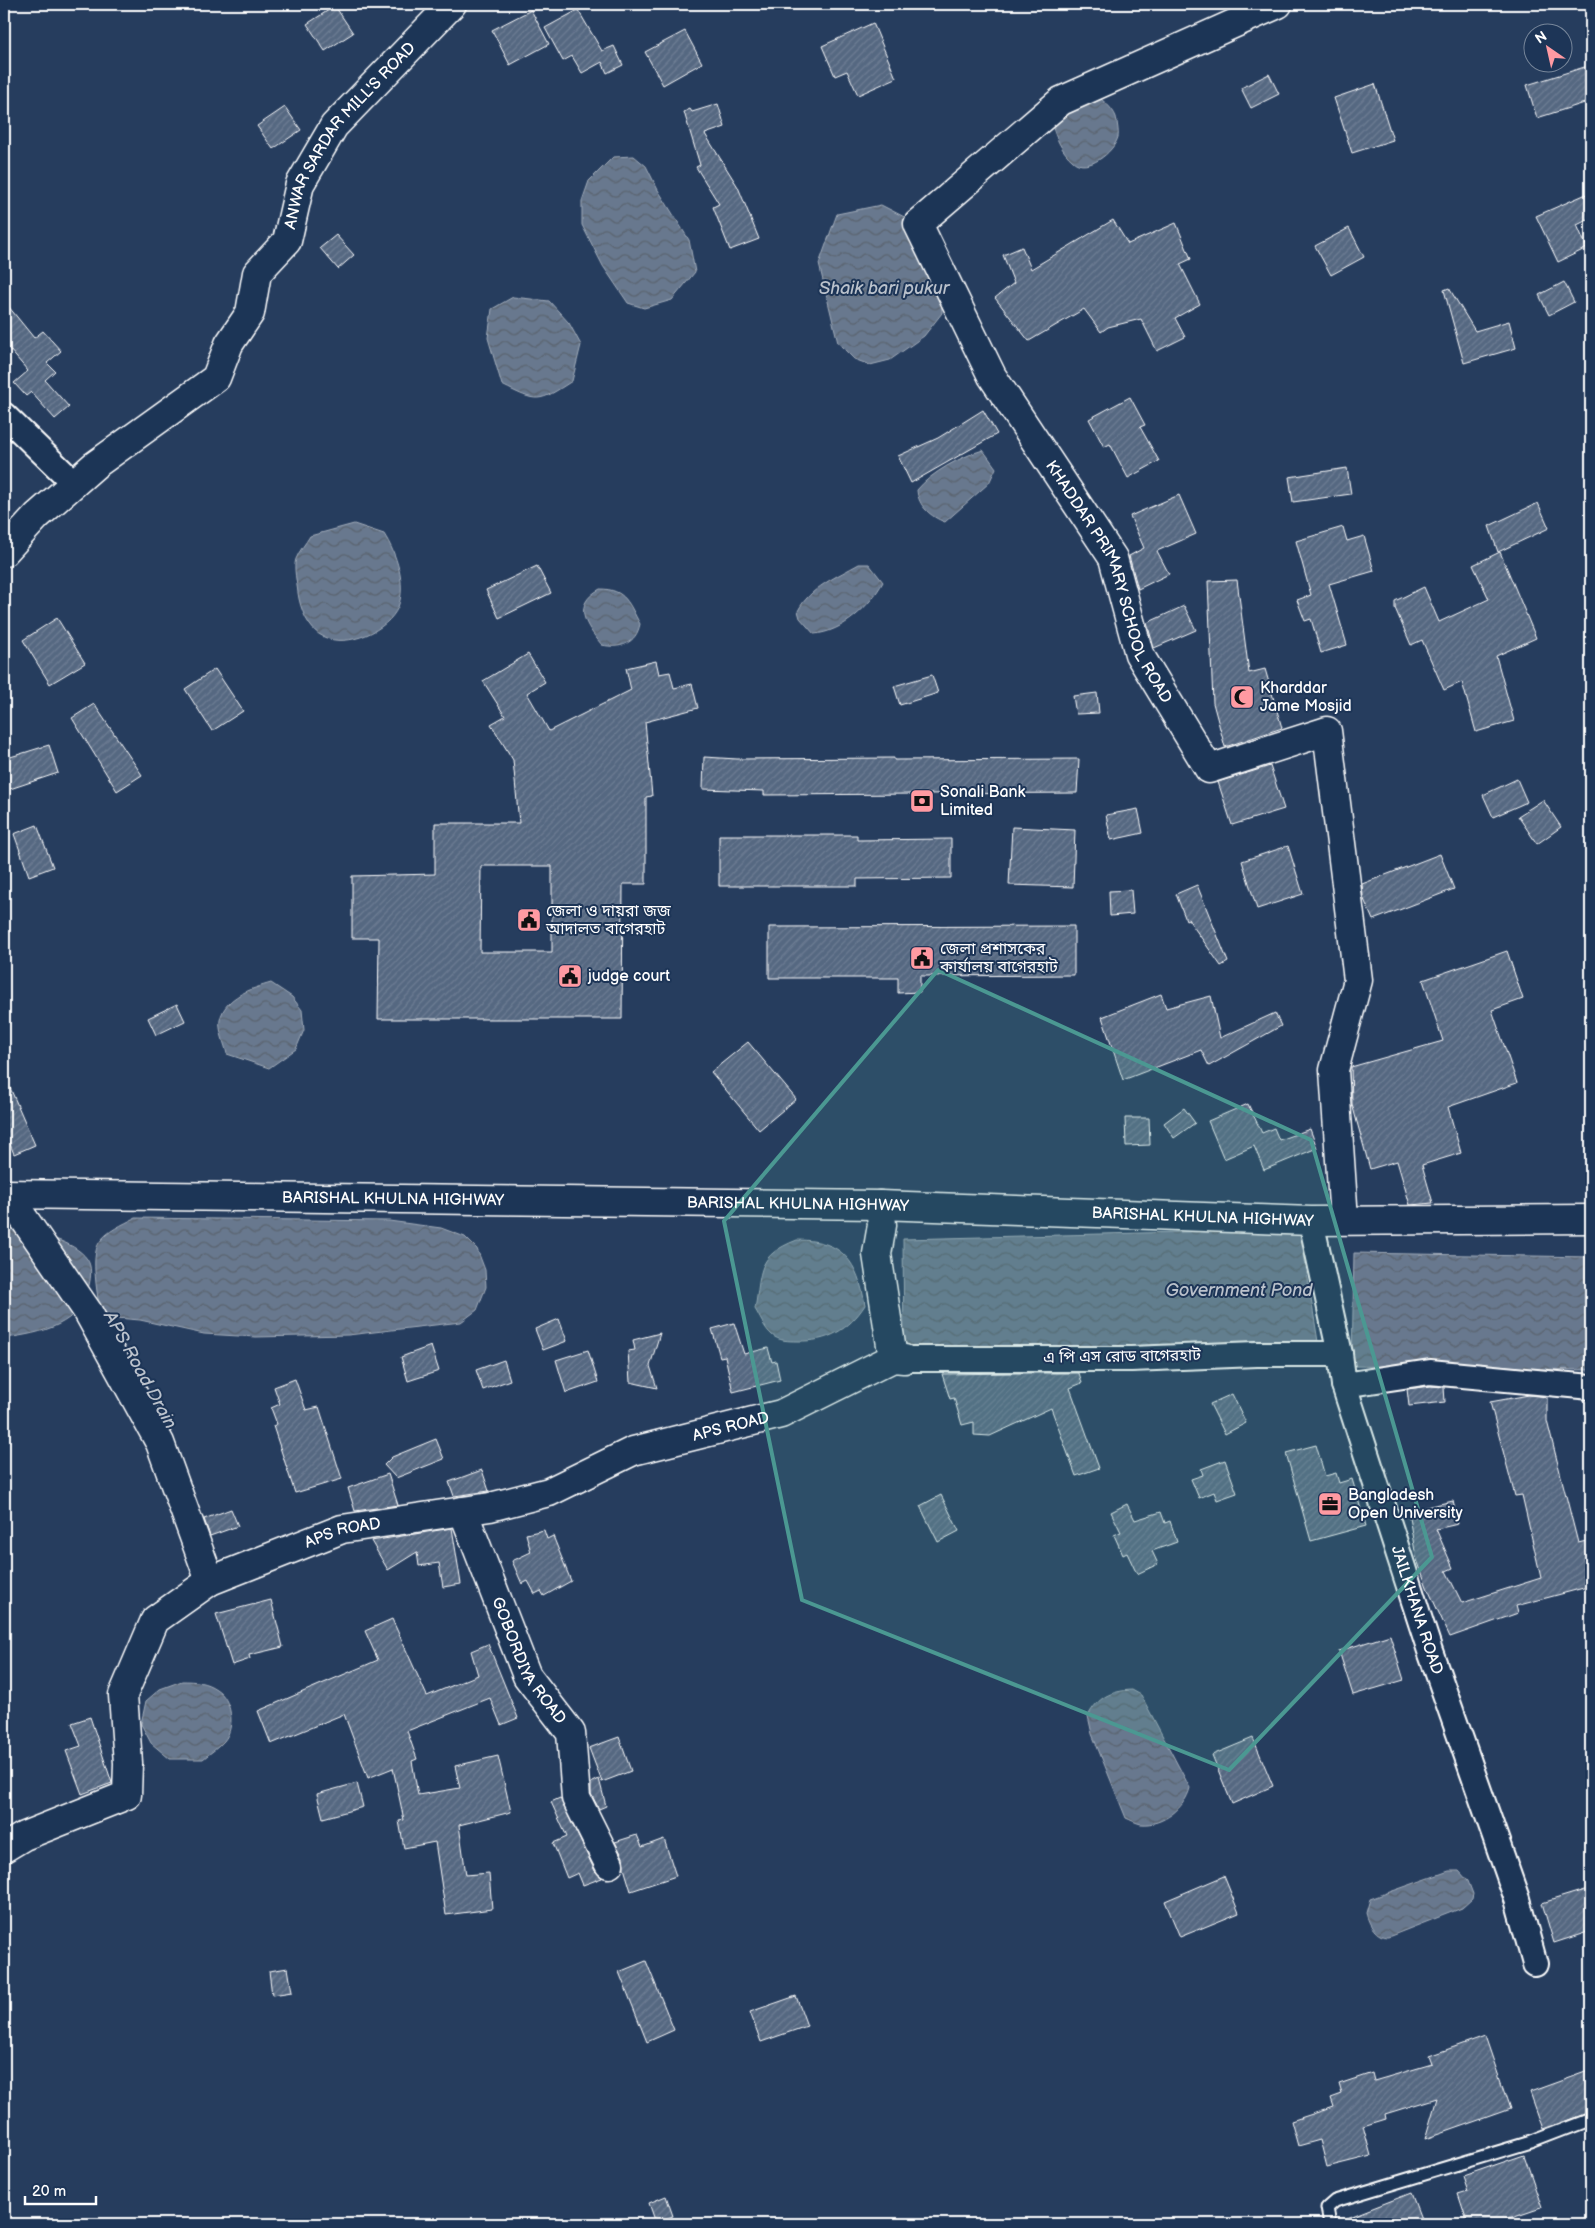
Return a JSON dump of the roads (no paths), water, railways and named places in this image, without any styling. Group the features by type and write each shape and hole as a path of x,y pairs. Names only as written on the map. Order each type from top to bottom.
{"main road":[{"name":"ANWAR SARDAR MILL'S ROAD","path":"4,552 37,516 95,465 216,378 229,344 250,313 257,273 287,241 300,184 334,126 452,4"},
{"name":"KHADDAR PRIMARY SCHOOL ROAD","path":"1278,4 1061,101 918,224 992,376 1113,558 1139,654 1209,769 1326,730 1358,980 1334,1070 1344,1220"},
{"name":"BARISHAL KHULNA HIGHWAY","path":"5,1194 880,1205 1310,1221 1591,1219"},
{"path":"5,1194 88,1312 160,1443 210,1581"},
{"path":"880,1205 882,1225 877,1254 898,1359"},
{"name":"APS ROAD","path":"4,1848 24,1836 127,1795 128,1763 123,1695 155,1620 210,1581 342,1529 463,1511 549,1492 633,1451 781,1414 898,1359"},
{"name":"GOBORDIYA ROAD","path":"463,1511 527,1676 570,1733 576,1798 609,1864"}],"street":[{"path":"4,415 74,484"},
{"name":"JAILKHANA ROAD","path":"1310,1221 1340,1354 1344,1385 1430,1650 1517,1900 1535,1964"},
{"name":"এ পি এস রোড বাগেরহাট","path":"898,1359 1130,1359 1257,1354 1340,1354"},
{"path":"1344,1385 1430,1372 1591,1387"}],"lane":[{"path":"1330,2224 1327,2208 1335,2201 1531,2142 1591,2119"}],"water":[{"path":"1095,94 1115,114 1118,137 1111,149 1099,160 1085,165 1079,164 1073,161 1062,148 1051,121"},
{"path":"634,156 646,166 658,190 689,240 695,272 672,300 644,308 628,303 603,266 582,225 582,201 589,181 613,157"},
{"name":"Shaik bari pukur","path":"881,205 918,224 941,281 942,313 924,336 890,360 870,365 854,359 838,343 819,264 837,214"},
{"path":"513,297 549,301 569,323 581,345 572,381 544,397 538,398 523,395 502,385 488,338 492,309"},
{"path":"983,450 996,468 989,483 945,522 930,514 920,501 917,490 930,477 947,466"},
{"path":"354,524 384,534 393,550 399,569 401,579 400,598 393,616 376,630 355,639 333,640 318,634 309,624 303,612 299,599 295,562 310,536"},
{"path":"859,564 869,564 883,582 871,600 845,623 825,632 814,634 800,618 798,611 803,603 825,583"},
{"path":"600,589 616,592 626,599 640,624 635,636 626,644 615,646 602,645 587,623 584,616 586,602 591,595"},
{"path":"271,983 292,997 302,1010 304,1030 296,1049 269,1068 227,1054 220,1020 227,1005 233,999 247,991"},
{"path":"135,1218 389,1221 441,1228 465,1237 477,1249 485,1270 486,1287 477,1310 461,1322 348,1335 256,1337 204,1334 140,1320 105,1317 100,1313 96,1287 96,1249 106,1235"},
{"path":"18,1228 74,1247 89,1262 90,1279 85,1299 69,1318 46,1330 4,1338 4,1230"},
{"name":"Government Pond","path":"1300,1229 1319,1348 904,1352 903,1239"},
{"path":"797,1240 813,1241 837,1249 846,1256 858,1277 865,1305 859,1314 844,1328 828,1337 809,1341 778,1338 767,1329 755,1309 763,1266 774,1252"},
{"name":"Government Pond","path":"1354,1253 1591,1257 1591,1370 1352,1366"},
{"path":"182,1681 200,1682 216,1689 226,1699 229,1706 231,1721 228,1735 222,1744 203,1759 170,1759 151,1743 141,1724 146,1701 160,1689"},
{"path":"1132,1690 1141,1695 1190,1788 1178,1809 1165,1819 1149,1824 1139,1824 1126,1818 1092,1734 1088,1716 1096,1704 1106,1696"},
{"path":"1449,1871 1459,1871 1468,1881 1473,1894 1472,1899 1462,1908 1388,1937 1380,1935 1374,1930 1366,1913 1370,1899"}],"place":[{"name":"Kharddar Jame Mosjid","path":"1242,697"},
{"name":"Sonali Bank Limited","path":"922,801"},
{"name":"জেলা ও দায়রা জজ আদালত বাগেরহাট","path":"529,920"},
{"name":"জেলা প্রশাসকের কার্যালয় বাগেরহাট","path":"922,958"},
{"name":"judge court","path":"570,976"},
{"name":"Bangladesh Open University","path":"1330,1504"}],"water label":[{"name":"APS Road Drain","path":"140,1370"}]}
